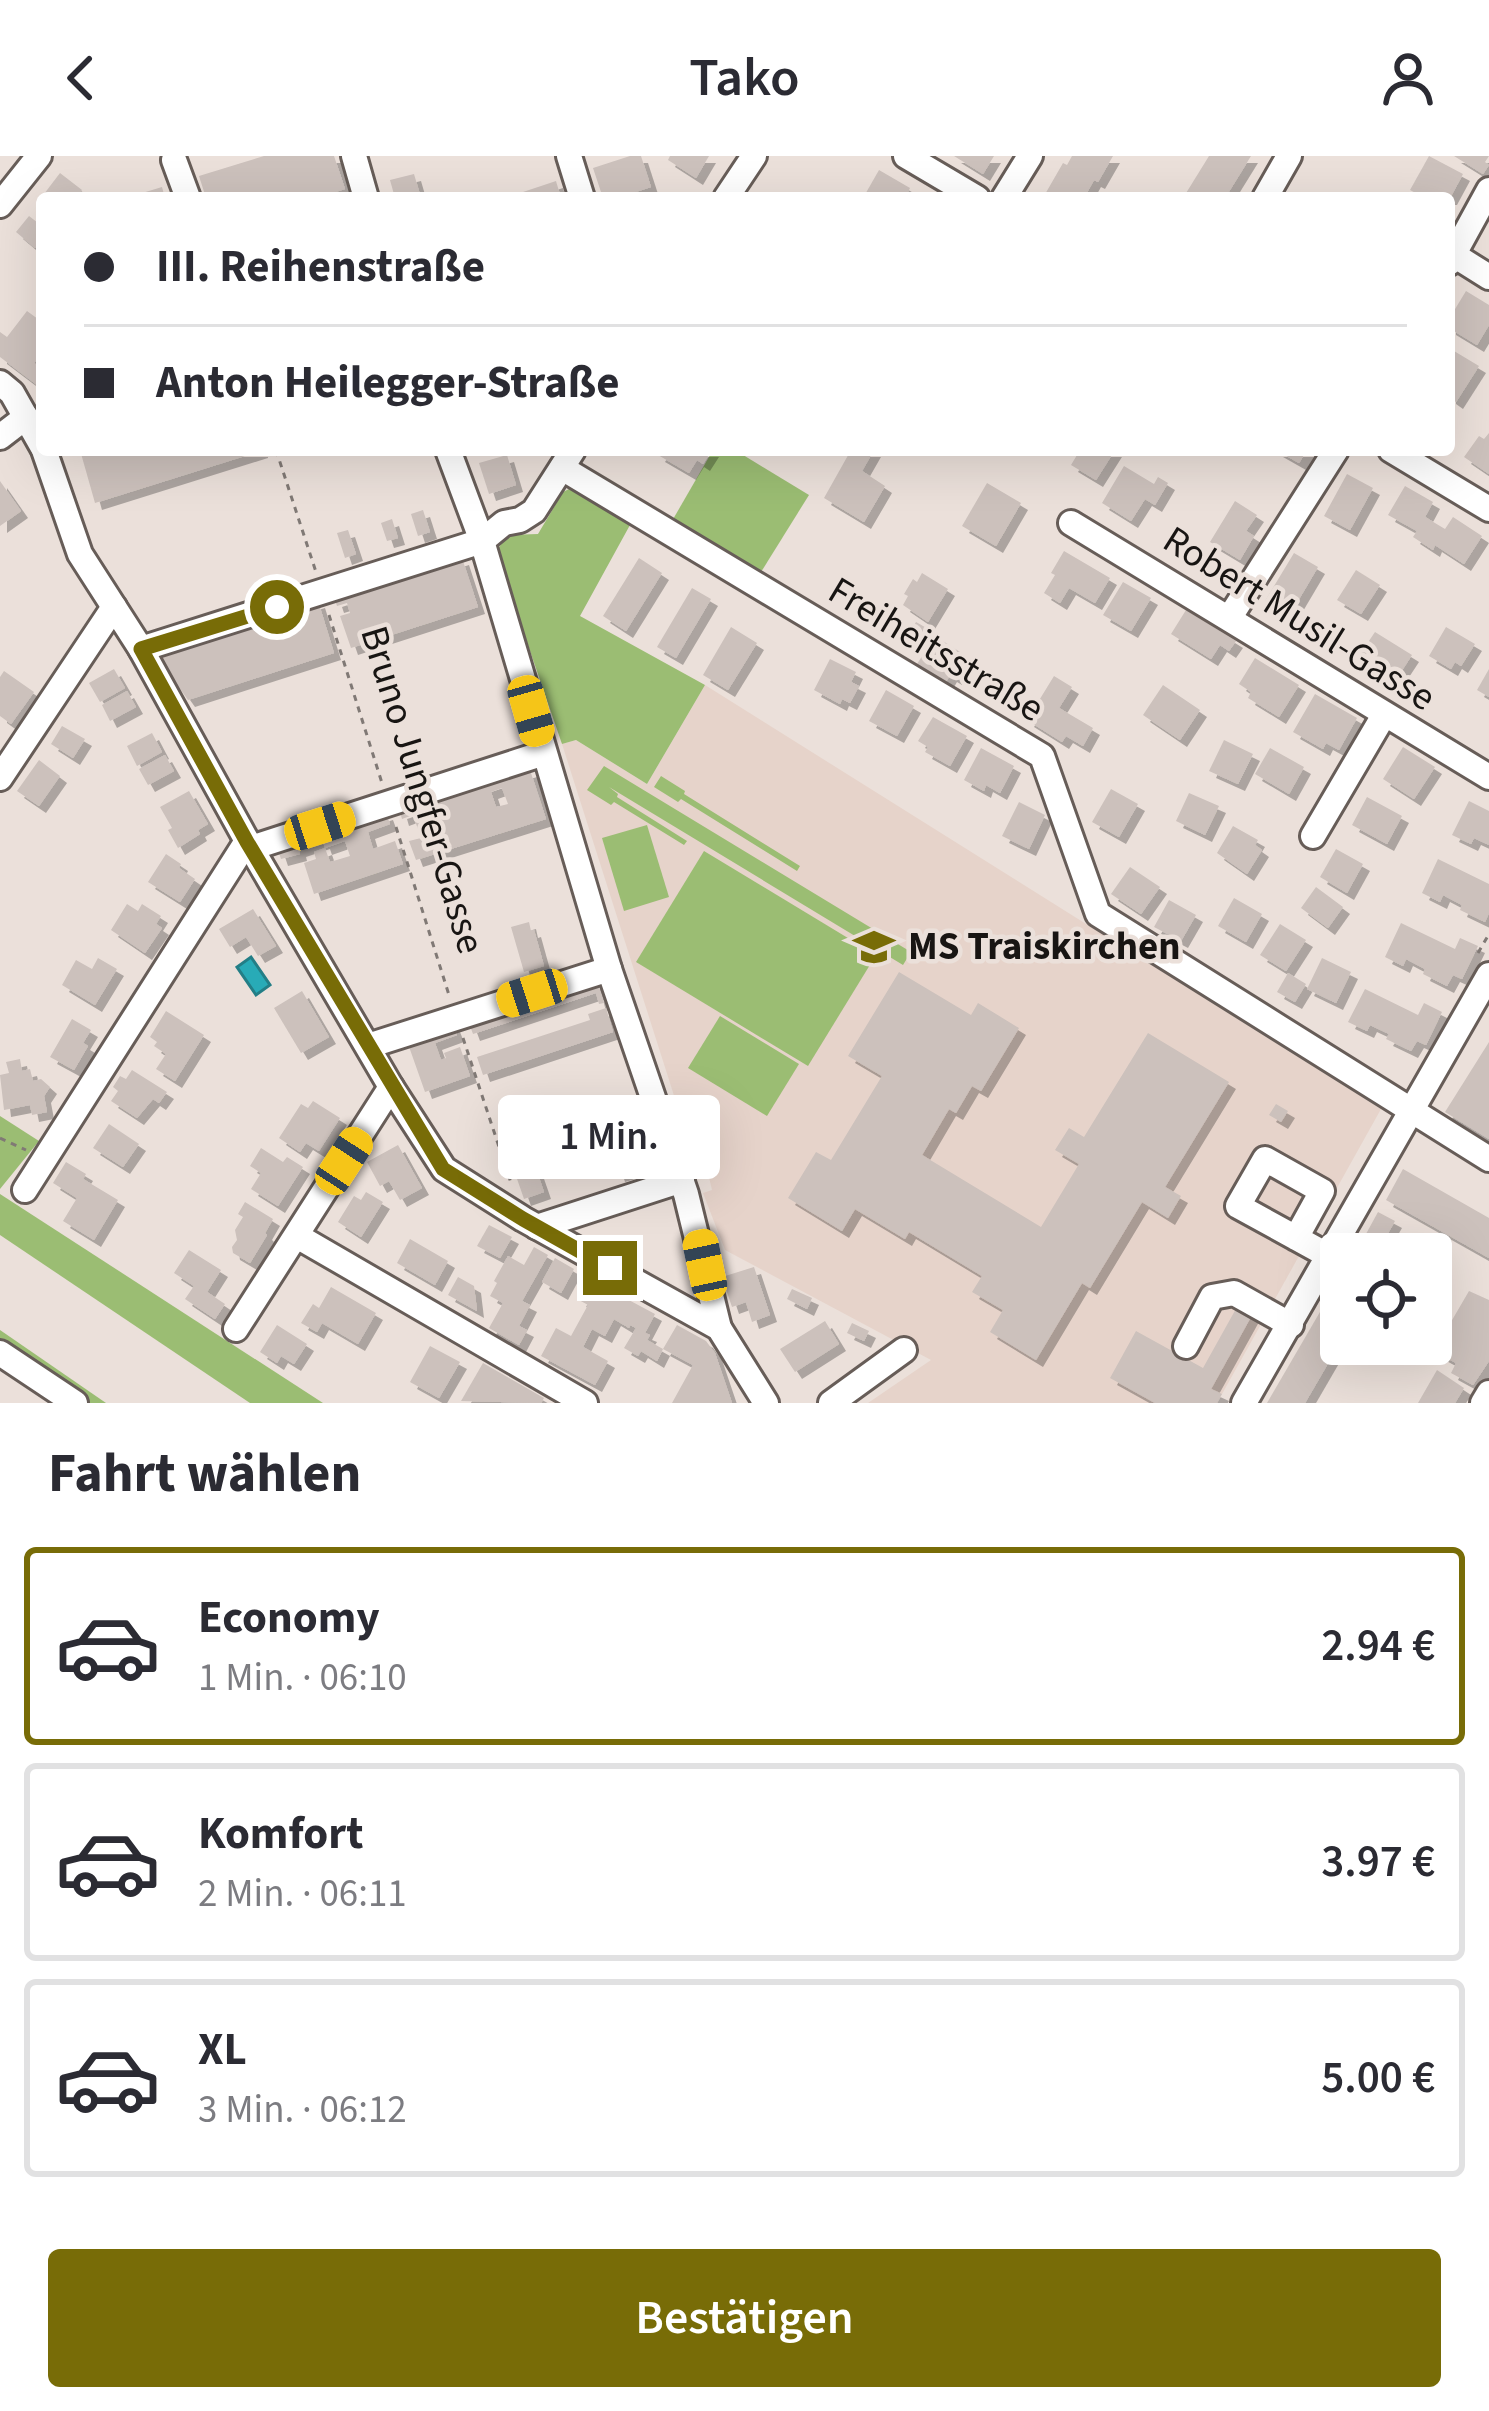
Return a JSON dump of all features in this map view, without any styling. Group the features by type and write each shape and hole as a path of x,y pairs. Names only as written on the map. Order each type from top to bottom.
{"street":[{"path":"0,205 39,156"},
{"path":"354,156 364,192"},
{"path":"569,156 580,192"},
{"path":"730,192 754,156"},
{"path":"907,156 967,192"},
{"path":"1008,192 1030,156"},
{"path":"1268,192 1289,156"},
{"path":"173,157 186,192"},
{"path":"1455,252 1489,190"},
{"path":"1455,261 1489,277"},
{"path":"0,383 12,393 36,435"},
{"path":"0,437 26,417"},
{"path":"46,456 80,554 141,649 249,845 443,1169 719,1328"},
{"path":"450,456 482,541 609,969 682,1180 719,1328 766,1403"},
{"path":"1230,617 1332,456"},
{"path":"1401,456 1489,509"},
{"path":"141,649 482,541 504,523 534,511 567,459"},
{"name":"Freiheitsstraße","path":"567,459 1042,756 1098,914 1489,1159"},
{"name":"Robert Musil-Gasse","path":"1071,523 1489,777"},
{"path":"0,778 114,607"},
{"path":"1312,836 1384,715"},
{"path":"25,1190 249,845 544,753"},
{"path":"368,1046 609,969"},
{"path":"1342,1233 1489,975"},
{"path":"236,1329 392,1087"},
{"path":"530,1223 682,1180"},
{"path":"297,1236 585,1403"},
{"path":"1295,1238 1320,1251"},
{"path":"1244,1403 1320,1272"},
{"path":"1186,1346 1212,1298 1234,1293 1291,1325"},
{"path":"830,1403 904,1350"},
{"path":"0,1353 75,1403"},
{"path":"1484,1403 1489,1393"}],"path":[{"name":"Bruno Jungfer-Gasse","path":"278,456 456,1018 530,1223"},
{"path":"0,1138 44,1159"}],"shaded area":[{"name":"MS Traiskirchen","path":"705,685 1381,1109 1217,1403 868,1403 931,1360 725,1250 703,1193 712,1190 708,1173 699,1174 562,744 576,740 647,784"}],"green space":[{"path":"710,456 745,456 809,495 761,572 672,521"},
{"path":"569,489 630,525 580,616 705,685 647,784 576,740 562,744 496,552 507,535 538,534"},
{"path":"604,766 911,952 903,965 609,787 617,797 687,841 684,845 587,790"},
{"path":"661,776 800,866 797,871 654,787"},
{"path":"647,825 669,897 624,911 602,838"},
{"path":"704,851 876,955 808,1066 636,962"},
{"path":"720,1016 799,1064 767,1116 688,1068"},
{"path":"0,1116 39,1141 0,1189"},
{"path":"0,1194 323,1403 250,1403 0,1235"},
{"path":"0,1330 106,1403 87,1403 0,1345"}],"water":[{"path":"251,957 270,985 256,995 237,967"}],"building":[{"path":"264,156 334,156 345,189 204,192 199,176"},
{"path":"641,156 651,187 601,192 593,168"},
{"path":"670,156 709,156 696,178 668,160"},
{"path":"954,156 994,156 983,174"},
{"path":"1072,156 1113,156 1087,192 1046,192 1063,163 1067,165"},
{"path":"1209,156 1251,156 1229,192 1187,192"},
{"path":"1429,156 1463,174 1453,192 1410,190"},
{"path":"1454,156 1489,156 1485,162 1489,165 1483,174"},
{"path":"879,170 910,188 908,192 866,192"},
{"path":"60,173 82,190 80,192 46,192"},
{"path":"414,174 419,192 393,192 390,180"},
{"path":"556,181 559,192 523,192"},
{"path":"29,216 36,221 35,248 16,232"},
{"path":"1466,291 1489,305 1489,325 1477,345 1455,332 1455,309"},
{"path":"27,311 36,318 36,384 0,357 0,332 7,337"},
{"path":"1455,352 1479,366 1455,401"},
{"path":"1489,433 1489,474 1464,457 1479,436 1484,439"},
{"path":"82,456 245,456 95,503"},
{"path":"507,456 516,485 489,494 479,463"},
{"path":"660,456 708,456 703,464 697,460 689,473"},
{"path":"848,456 871,456 862,471 885,486 864,522 824,498"},
{"path":"1076,456 1111,456 1096,480 1071,465"},
{"path":"1124,466 1154,484 1158,477 1168,483 1155,505 1145,499 1131,521 1102,503"},
{"path":"1347,474 1373,488 1350,530 1324,516"},
{"path":"0,481 21,511 0,526"},
{"path":"987,483 1021,503 996,546 962,526"},
{"path":"1405,486 1433,502 1425,517 1445,529 1453,517 1482,536 1464,564 1435,545 1433,550 1413,537 1417,531 1388,515"},
{"path":"1235,501 1257,515 1246,531 1254,536 1240,560 1210,542"},
{"path":"423,510 430,532 418,536 411,514"},
{"path":"392,519 398,538 387,541 381,523"},
{"path":"348,530 356,554 345,558 337,533"},
{"path":"1064,551 1110,578 1095,603 1069,588 1060,603 1044,593"},
{"path":"1294,553 1318,567 1289,616 1265,601"},
{"path":"462,558 478,607 351,648 340,616 350,613 347,603 337,606 335,600"},
{"path":"639,558 662,573 626,631 603,616"},
{"path":"1356,570 1380,585 1361,614 1337,600"},
{"path":"922,573 948,589 928,622 903,605 908,596 904,594"},
{"path":"1123,582 1151,598 1131,631 1103,615"},
{"path":"692,588 711,599 676,658 657,647"},
{"path":"318,601 334,653 188,700 154,652"},
{"path":"1186,610 1236,641 1229,651 1220,645 1211,659 1171,634"},
{"path":"916,622 930,630 919,649 905,641"},
{"path":"731,627 757,643 728,690 703,675"},
{"path":"1446,627 1475,644 1461,666 1455,662 1451,669 1429,656"},
{"path":"1375,632 1412,655 1391,687 1354,663"},
{"path":"935,636 968,657 955,678 950,675 946,682 917,664"},
{"path":"1255,658 1299,685 1279,717 1248,698 1251,692 1239,684"},
{"path":"830,659 856,672 851,682 859,686 850,703 842,699 840,704 814,690"},
{"path":"114,669 125,688 100,702 89,683"},
{"path":"1489,669 1489,697 1477,690"},
{"path":"4,671 34,692 11,724 0,716"},
{"path":"1054,676 1072,687 1059,708 1093,728 1083,746 1066,736 1062,742 1027,720"},
{"path":"1163,685 1200,710 1180,740 1143,715"},
{"path":"886,690 914,706 897,736 869,721"},
{"path":"127,691 136,707 110,721 102,705"},
{"path":"1315,694 1357,718 1339,750 1326,743 1323,749 1293,732"},
{"path":"933,717 967,736 950,766 925,752 928,747 918,741"},
{"path":"62,726 85,739 73,758 51,744"},
{"path":"152,733 162,752 137,766 127,746"},
{"path":"1224,740 1253,754 1238,784 1209,771"},
{"path":"1403,747 1435,767 1414,799 1383,779"},
{"path":"981,748 1014,766 1000,793 964,780"},
{"path":"1270,748 1304,767 1289,794 1255,774"},
{"path":"165,755 174,771 148,785 139,769"},
{"path":"39,760 60,776 39,806 17,791"},
{"path":"530,770 546,819 416,860 409,841 421,838 413,815 402,819 400,812","holes":["502,788 508,804 496,807 491,792"]},
{"path":"1111,789 1138,804 1119,837 1092,822"},
{"path":"189,791 208,824 178,848 160,807"},
{"path":"1189,793 1219,806 1205,835 1176,821"},
{"path":"1367,797 1402,816 1387,844 1352,825"},
{"path":"1469,801 1489,811 1489,845 1474,838 1471,844 1452,835"},
{"path":"1019,802 1045,815 1029,849 1002,836"},
{"path":"386,813 390,824 368,832 373,849 395,841 403,864 314,894 304,863 316,859 314,852 325,848 323,842 281,859 277,847","holes":["345,841 350,856 330,862 325,848"]},
{"path":"1233,826 1258,840 1255,845 1262,850 1247,874 1217,853"},
{"path":"1336,849 1363,864 1347,893 1320,877"},
{"path":"166,854 195,879 180,902 148,882"},
{"path":"1438,859 1489,884 1485,922 1443,895 1440,902 1422,893"},
{"path":"1130,867 1160,887 1141,914 1111,894"},
{"path":"1316,887 1343,907 1328,928 1301,908"},
{"path":"1234,898 1262,914 1246,942 1218,926"},
{"path":"1169,900 1196,915 1181,941 1154,927"},
{"path":"127,904 138,911 142,904 161,916 156,924 162,928 145,953 111,930"},
{"path":"253,909 276,946 258,956 246,937 230,947 219,929"},
{"path":"529,922 544,966 524,972 511,927"},
{"path":"1401,923 1455,949 1460,938 1478,946 1462,979 1453,975 1447,986 1406,959 1403,966 1385,957"},
{"path":"1280,924 1306,940 1286,971 1260,955"},
{"path":"98,958 117,969 95,1005 62,985 76,960 92,969"},
{"path":"1322,958 1351,972 1336,1003 1307,989"},
{"path":"899,972 971,1015 978,1003 1019,1028 981,1091 972,1086 956,1113 949,1109 922,1155 1041,1227 1079,1164 1055,1150 1069,1128 1084,1137 1148,1033 1229,1082 1165,1187 1181,1196 1168,1218 1142,1202 1090,1288 1082,1283 1036,1360 990,1332 1003,1310 972,1292 982,1276 909,1232 905,1239 855,1209 842,1231 788,1198 816,1152 831,1160 882,1076 848,1056"},
{"path":"1288,973 1306,984 1295,1002 1277,992"},
{"path":"597,981 604,1003 599,1004 596,993 473,1034 469,1023"},
{"path":"1365,989 1418,1015 1424,1003 1442,1012 1426,1045 1417,1041 1411,1051 1370,1025 1367,1031 1348,1022"},
{"path":"302,991 329,1037 301,1053 274,1008"},
{"path":"606,1008 613,1032 483,1075 477,1057 590,1020 588,1014"},
{"path":"166,1011 204,1035 175,1081 156,1069 166,1054 150,1037"},
{"path":"72,1019 91,1030 74,1070 50,1057"},
{"path":"453,1025 457,1035 435,1043 441,1060 446,1058 444,1053 460,1047 470,1076 425,1092 407,1041"},
{"path":"1489,1042 1489,1139 1445,1112"},
{"path":"20,1059 22,1071 30,1069 33,1081 41,1079 50,1087 44,1096 47,1112 32,1115 30,1105 4,1110 0,1075 9,1073 6,1062"},
{"path":"132,1070 167,1092 159,1103 153,1099 137,1118 111,1101 120,1076 126,1079"},
{"path":"313,1101 340,1118 319,1151 306,1143 300,1152 279,1138 301,1104 308,1108"},
{"path":"1276,1104 1288,1111 1281,1122 1269,1115"},
{"path":"109,1124 139,1144 123,1167 93,1148"},
{"path":"398,1145 422,1188 400,1200 389,1181 380,1186 367,1162"},
{"path":"261,1148 283,1162 287,1157 303,1167 278,1206 251,1189 261,1173 250,1166"},
{"path":"625,1149 632,1171 618,1175 611,1153"},
{"path":"66,1162 86,1174 83,1179 118,1200 94,1240 63,1221 77,1198 53,1183"},
{"path":"535,1166 544,1192 524,1199 515,1173"},
{"path":"1403,1169 1489,1218 1489,1258 1452,1233 1386,1200"},
{"path":"366,1192 383,1202 361,1237 338,1222 354,1196 361,1200"},
{"path":"245,1202 273,1219 250,1263 233,1253 232,1247"},
{"path":"1378,1212 1395,1221 1388,1233 1366,1233"},
{"path":"489,1225 512,1237 500,1258 477,1246"},
{"path":"410,1239 448,1261 435,1285 397,1263"},
{"path":"534,1247 548,1255 522,1301 530,1305 519,1326 527,1330 519,1345 489,1328 503,1303 490,1296 508,1256 524,1265"},
{"path":"189,1250 221,1270 207,1292 225,1304 215,1319 185,1299 194,1286 174,1273"},
{"path":"555,1258 574,1269 561,1293 542,1282"},
{"path":"754,1267 770,1315 752,1322 746,1302 732,1307 722,1277"},
{"path":"458,1277 474,1286 477,1311 448,1295"},
{"path":"331,1287 376,1313 358,1344 322,1323 317,1332 301,1323 313,1304 319,1308"},
{"path":"585,1289 607,1301 612,1291 655,1314 645,1333 650,1335 647,1340 663,1349 657,1361 624,1348 636,1328 614,1319 605,1336 592,1329 583,1347 608,1361 595,1385 541,1356 556,1328 571,1336 588,1305 579,1300"},
{"path":"792,1289 812,1298 807,1309 787,1299"},
{"path":"1469,1291 1489,1300 1489,1361 1473,1385 1451,1373 1456,1363 1452,1361 1452,1320"},
{"path":"1237,1307 1252,1315 1211,1389 1222,1394 1217,1403 1155,1403 1110,1378 1136,1331 1203,1368"},
{"path":"1320,1312 1320,1365 1327,1365 1305,1403 1267,1403"},
{"path":"825,1321 839,1344 795,1372 780,1349"},
{"path":"852,1323 869,1331 864,1341 847,1333"},
{"path":"277,1325 307,1344 294,1364 281,1356 277,1363 260,1352"},
{"path":"677,1325 706,1341 715,1353 732,1403 672,1403 693,1365 663,1349"},
{"path":"430,1346 460,1362 439,1398 410,1382"},
{"path":"483,1363 544,1398 541,1403 461,1401"},
{"path":"1437,1370 1464,1388 1455,1403 1418,1403"}],"place":[{"name":"MS Traiskirchen","path":"874,947"}],"route":[{"path":"277,607 141,649 247,842 443,1169 610,1268"}]}
